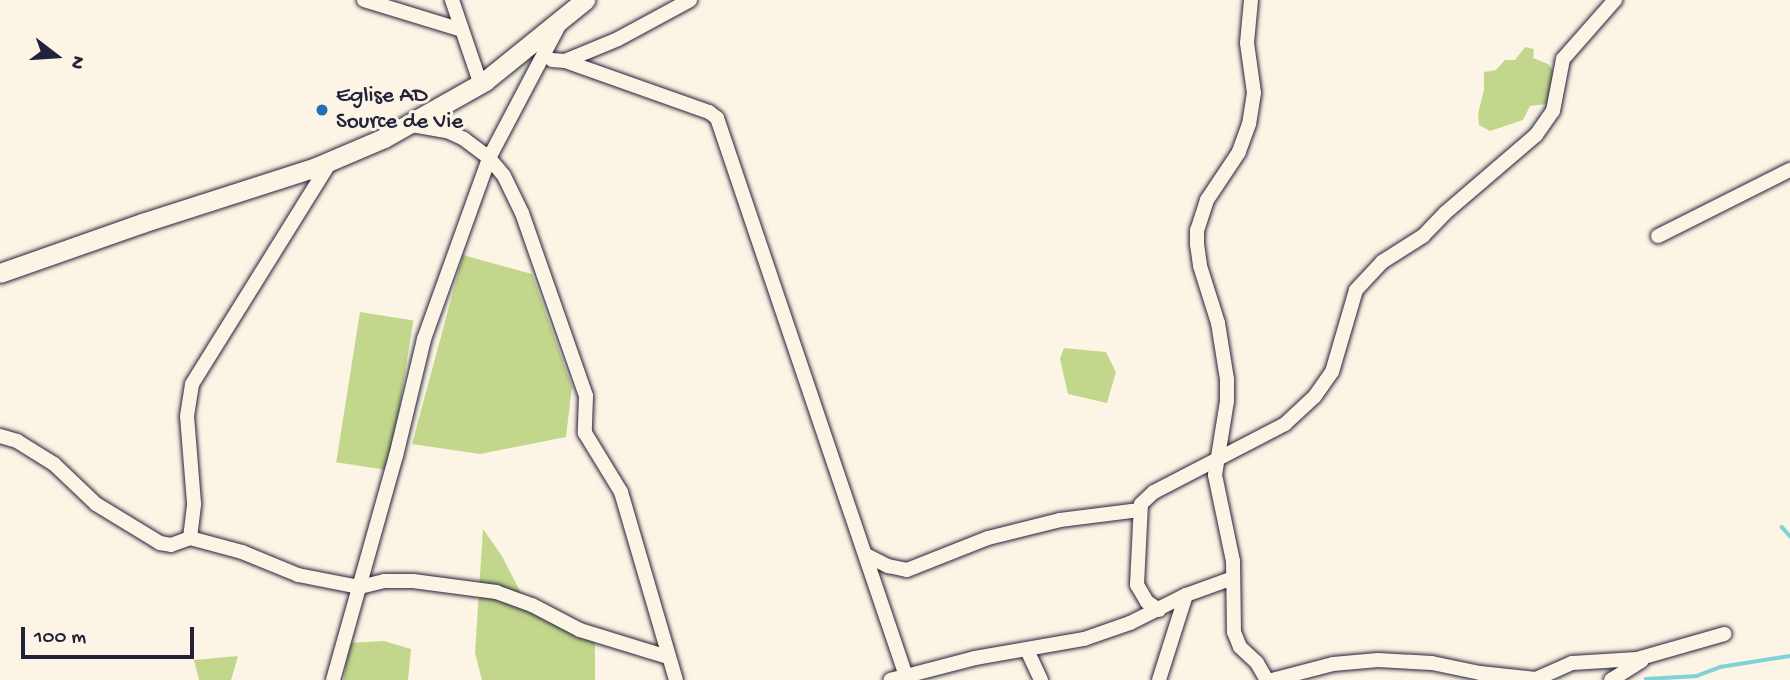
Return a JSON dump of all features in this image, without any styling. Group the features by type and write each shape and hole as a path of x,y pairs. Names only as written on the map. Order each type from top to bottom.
{"main road":[{"path":"0,273 142,223 330,162 412,125 481,85 572,8"}],"street":[{"path":"364,0 462,30"},
{"path":"452,0 481,85"},
{"path":"690,0 643,28 559,61 709,112 717,118 906,676"},
{"path":"1251,0 1247,43 1254,93 1249,124 1239,152 1207,200 1197,230 1200,266 1218,323 1227,379 1226,409 1216,461 1216,491 1231,548 1234,632 1240,647 1270,680 1333,664 1378,660 1432,663 1480,673 1536,678 1572,663 1648,657 1724,634"},
{"path":"1158,610 1141,595 1137,585 1139,510 1154,492 1285,424 1324,386 1335,364 1356,290 1382,262 1423,236 1445,213 1536,135 1553,110 1563,59 1615,0"},
{"path":"333,680 360,587 424,339 489,158 572,8"},
{"path":"412,125 447,131 464,139 489,158 504,176 522,213 586,396 584,433 621,492 676,680"},
{"path":"190,538 194,503 187,416 192,384 330,162"},
{"path":"1658,236 1790,170"},
{"path":"0,436 17,441 54,464 96,504 160,543 171,545 190,538 242,552 298,575 360,587 384,581 413,581 496,592 580,630 668,657"},
{"path":"866,555 888,566 907,570 988,538 1060,520 1139,510"},
{"path":"890,680 975,658 1084,639 1233,578"},
{"path":"1159,680 1186,595"},
{"path":"1027,650 1041,680"},
{"path":"1611,680 1648,657"}],"green space":[{"path":"1525,47 1534,49 1533,58 1548,64 1555,73 1547,104 1530,106 1523,120 1490,131 1479,125 1484,72 1496,70 1505,60 1515,60"},
{"path":"463,255 532,274 572,387 566,437 480,454 412,444"},
{"path":"360,312 413,320 390,471 336,462"},
{"path":"1064,348 1106,352 1116,372 1107,403 1068,394 1060,359"},
{"path":"483,529 502,556 526,603 595,639 595,680 482,680 475,653"},
{"path":"384,641 411,649 408,680 344,680 349,643"},
{"path":"238,656 231,680 199,680 194,660"}],"waterway":[{"path":"1782,527 1790,536"},
{"path":"1646,679 1697,676 1720,667 1790,656"}],"place":[{"name":"Eglise AD Source de Vie","path":"322,110"}]}
